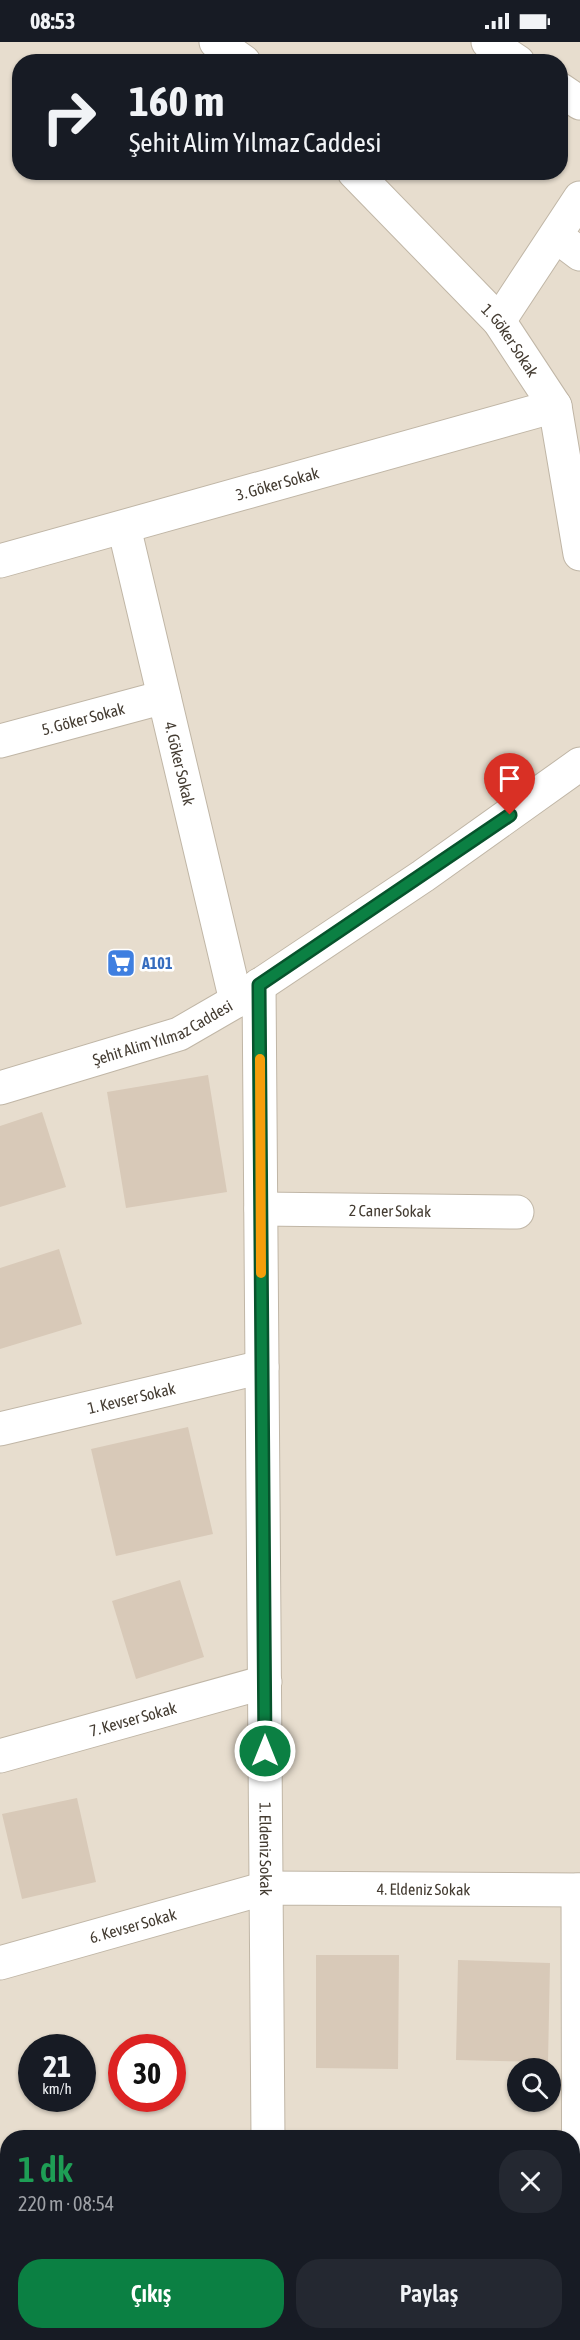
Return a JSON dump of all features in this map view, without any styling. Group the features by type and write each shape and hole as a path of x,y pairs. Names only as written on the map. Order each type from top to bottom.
{"street":[{"path":"216,42 233,54"},
{"path":"488,42 506,54"},
{"name":"1. Göker Sokak","path":"362,180 499,321 555,406 580,554"},
{"path":"499,321 568,245 580,198"},
{"name":"3. Göker Sokak","path":"0,561 555,406"},
{"name":"4. Göker Sokak","path":"124,527 164,697 248,993"},
{"name":"5. Göker Sokak","path":"0,741 164,697"},
{"name":"Şehit Alim Yılmaz Caddesi","path":"0,1088 179,1034 248,993 423,876 580,765"},
{"name":"1. Eldeniz Sokak","path":"248,993 261,1209 268,2130"},
{"name":"2 Caner Sokak","path":"261,1209 518,1212"},
{"name":"1. Kevser Sokak","path":"0,1429 262,1367"},
{"name":"7. Kevser Sokak","path":"0,1756 265,1682"},
{"name":"4. Eldeniz Sokak","path":"266,1888 579,1890"},
{"name":"6. Kevser Sokak","path":"0,1963 266,1888"},
{"path":"578,2130 579,1890"}],"shaded area":[{"path":"0,42 580,42 580,2130 0,2130"}],"building":[{"path":"208,1075 227,1192 126,1208 107,1092"},
{"path":"42,1112 66,1187 0,1207 0,1126"},
{"path":"59,1249 82,1324 0,1349 0,1268"},
{"path":"188,1427 213,1534 116,1556 91,1449"},
{"path":"180,1580 204,1657 136,1679 112,1601"},
{"path":"77,1798 96,1882 22,1899 2,1814"},
{"path":"316,1955 399,1955 398,2069 316,2068"},
{"path":"458,1960 550,1963 548,2058 507,2058 507,2061 456,2060"}],"slow traffic":[{"path":"260,1059 261,1273"}],"place":[{"name":"A101","path":"121,963"}],"route":[{"path":"265,1751 259,985 510,815"}]}
